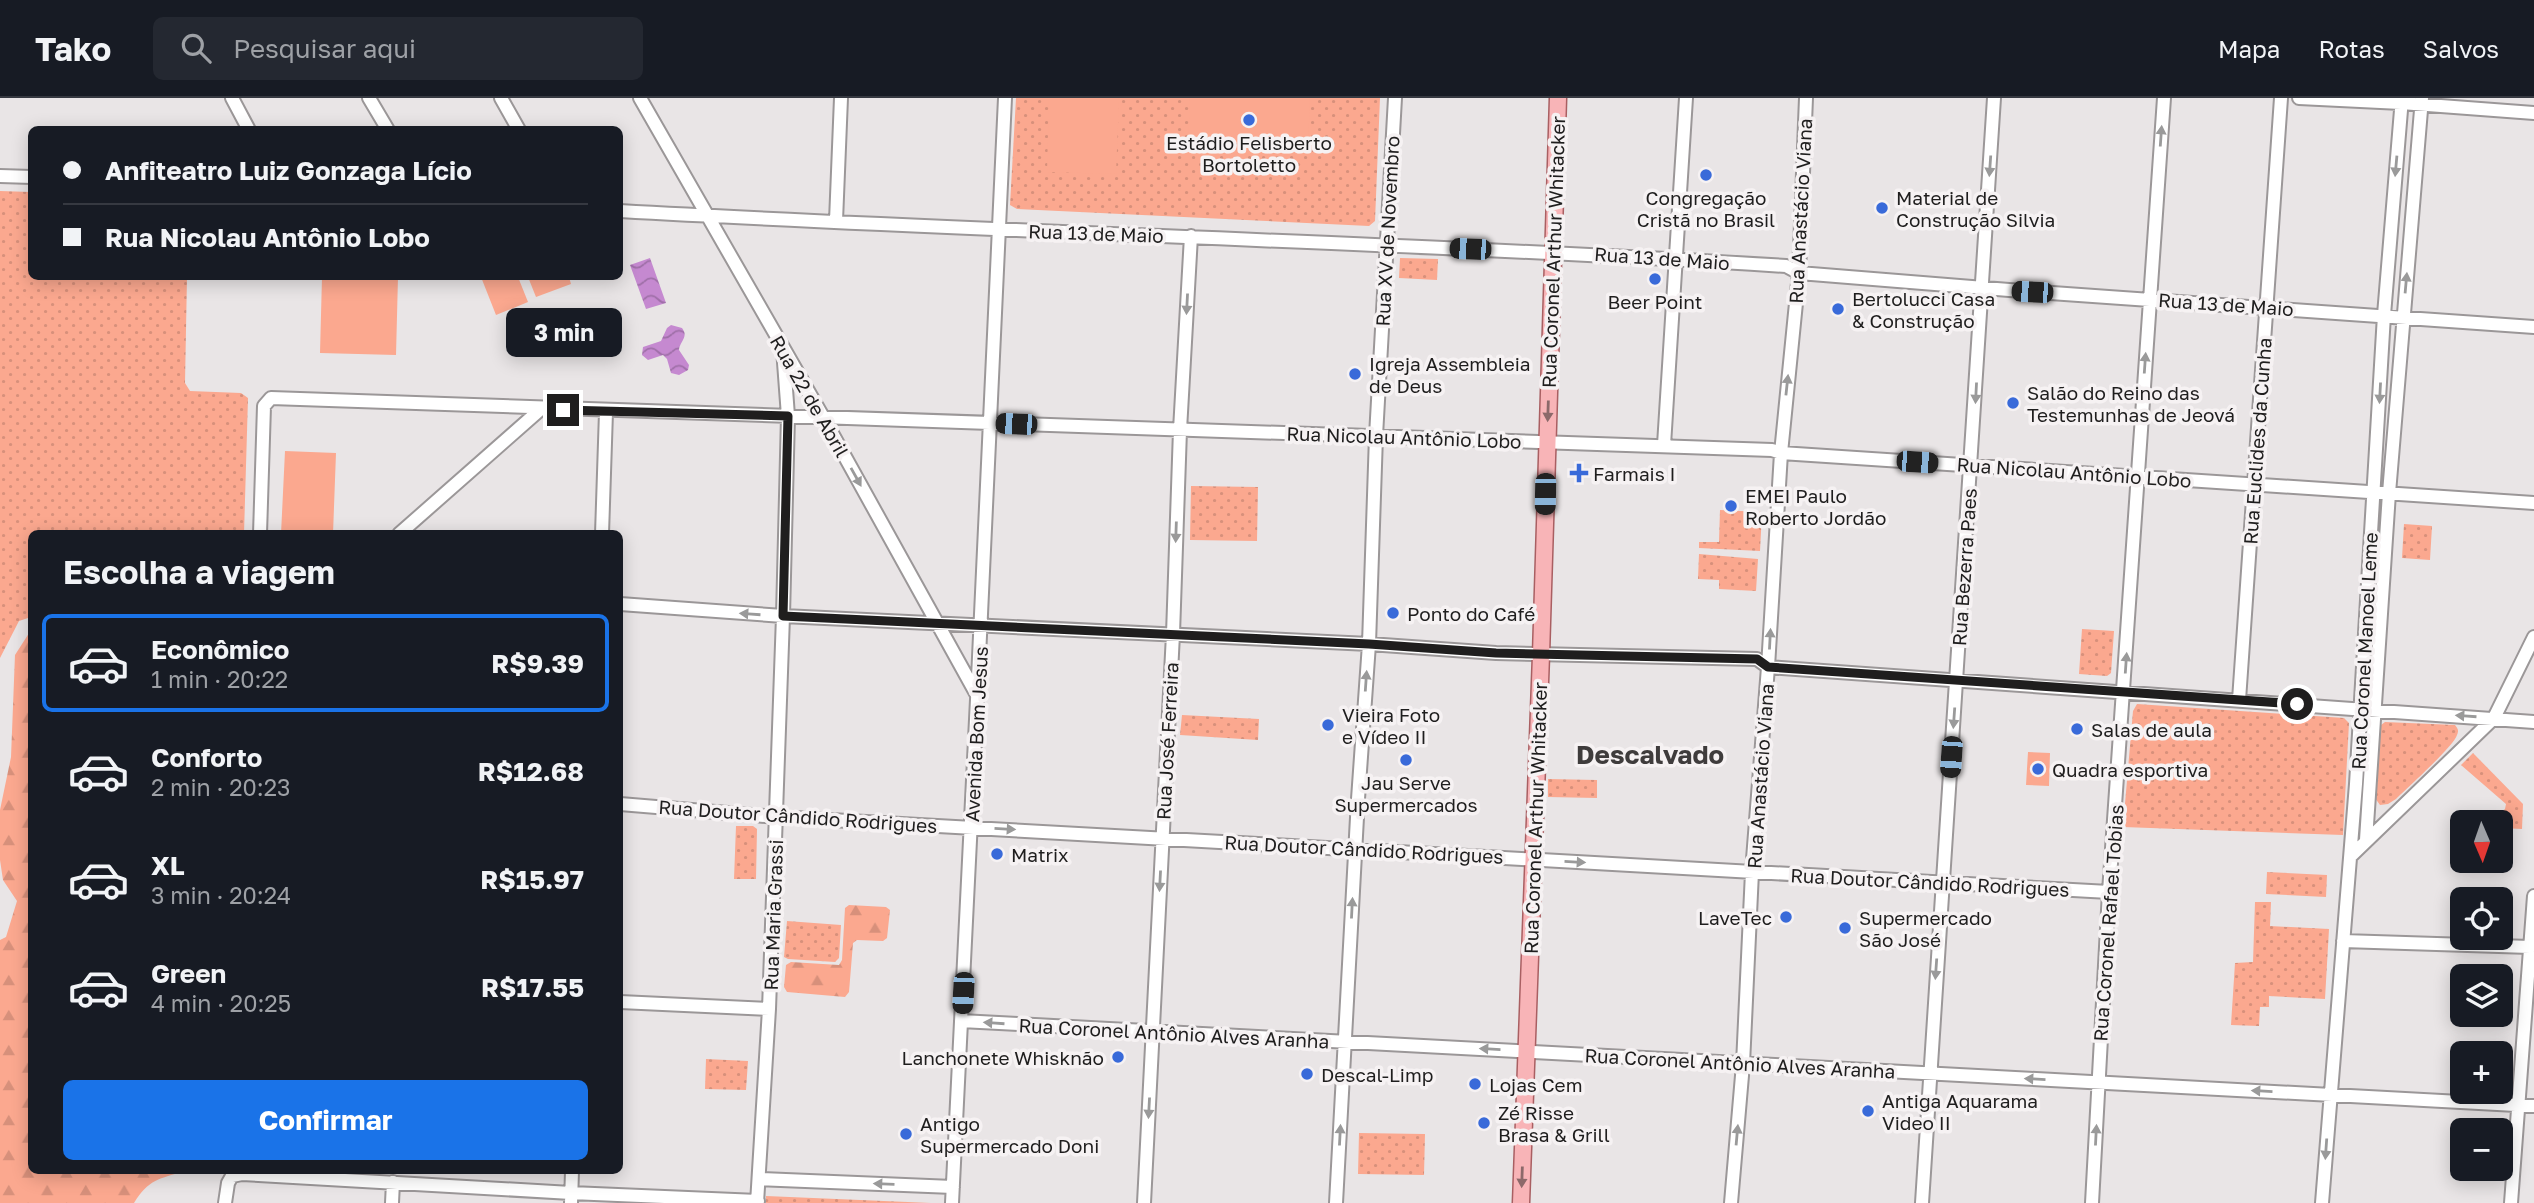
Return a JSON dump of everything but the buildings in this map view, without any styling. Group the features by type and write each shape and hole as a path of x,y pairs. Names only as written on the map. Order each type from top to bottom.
{"main road":[{"name":"Rua Coronel Arthur Whitacker","path":"1521,1203 1558,98"}],"street":[{"path":"232,98 247,126"},
{"path":"369,98 386,126"},
{"path":"501,98 517,126"},
{"name":"Rua 22 de Abril","path":"640,98 823,417 978,696"},
{"path":"836,221 841,98"},
{"name":"Avenida Bom Jesus","path":"952,1203 1005,98"},
{"name":"Rua XV de Novembro","path":"1336,1203 1369,644 1376,436 1395,98"},
{"path":"1664,445 1686,98"},
{"name":"Rua Anastácio Viana","path":"1731,1203 1743,1064 1752,872 1781,453 1799,273 1806,98"},
{"name":"Rua Bezerra Paes","path":"1922,1203 1994,98"},
{"name":"Rua Coronel Rafael Tobias","path":"2092,1203 2109,892 2164,98"},
{"name":"Rua Euclides da Cunha","path":"2239,700 2281,98"},
{"path":"2299,98 2422,101 2534,113"},
{"name":"Rua Coronel Manoel Leme","path":"2322,1203 2354,804 2384,315 2402,100"},
{"name":"Rua Coronel Manoel Leme","path":"2366,840 2389,492 2422,101"},
{"path":"0,176 28,177"},
{"name":"Rua 13 de Maio","path":"623,211 1386,246 1554,251 1786,266 1799,273 1982,288 2534,327"},
{"name":"Rua José Ferreira","path":"1144,1203 1191,236"},
{"name":"Rua Maria Grassi","path":"757,1202 777,817 788,416 783,348"},
{"name":"Rua Nicolau Antônio Lobo","path":"260,530 264,406 271,398 606,412 1772,450 1781,453 2534,503"},
{"path":"404,530 542,408"},
{"path":"602,530 606,412"},
{"path":"623,604 783,616 1369,644 1541,655 1757,659 1768,667 2534,722"},
{"path":"2350,856 2494,718 2534,638"},
{"name":"Rua Doutor Cândido Rodrigues","path":"623,804 777,817 2109,892"},
{"path":"2354,804 2369,804"},
{"path":"2511,1203 2534,896"},
{"path":"2343,941 2530,954"},
{"path":"623,1002 769,1009"},
{"name":"Rua Coronel Antônio Alves Aranha","path":"961,1021 2534,1106"},
{"path":"225,1203 228,1183 232,1176 242,1174 393,1182 571,1198 757,1202"},
{"path":"571,1198 572,1174"},
{"path":"759,1179 953,1187"},
{"path":"392,1203 393,1182"}],"green space":[{"path":"1016,98 1380,98 1375,221 1369,226 1017,209 1010,205"},
{"path":"1049,98 1119,98 1116,174 1047,172"},
{"name":"Estádio Felisberto Bortoletto","path":"1190,98 1310,98 1308,146 1188,141"},
{"path":"0,191 28,192 28,280 187,280 185,383 190,391 241,393 248,398 244,530 28,530 28,618 19,621 0,658"},
{"path":"1400,258 1438,259 1437,280 1399,278"},
{"path":"322,280 398,280 396,355 320,353"},
{"path":"482,280 519,280 528,302 496,315"},
{"path":"529,280 570,280 571,284 536,297"},
{"path":"285,451 336,453 333,530 281,530"},
{"path":"1191,486 1258,487 1257,541 1190,540"},
{"path":"1720,510 1762,512 1760,551 1699,548 1699,542 1719,542"},
{"path":"2404,524 2432,526 2430,560 2402,558"},
{"path":"1699,554 1758,559 1756,591 1719,589 1719,580 1698,579"},
{"path":"2082,629 2114,631 2111,673 2107,676 2079,674"},
{"path":"28,635 28,1174 175,1174 150,1184 134,1203 0,1203 0,940 6,937 17,901 3,880 0,860 0,810 11,757 15,655"},
{"path":"2137,704 2344,718 2349,723 2343,835 2123,827 2133,711"},
{"path":"1182,715 1259,719 1258,740 1180,735"},
{"path":"2385,722 2455,725 2458,731 2448,748 2396,799 2380,805 2375,798 2381,725"},
{"name":"Quadra esportiva","path":"2028,752 2050,753 2049,786 2026,785"},
{"path":"2473,753 2523,804 2522,829 2513,829 2513,810 2504,810 2506,804 2461,765"},
{"path":"1548,779 1597,780 1597,798 1548,797"},
{"path":"736,826 753,826 757,829 756,879 734,879"},
{"path":"2267,872 2327,875 2326,897 2266,894"},
{"path":"2255,902 2271,902 2270,926 2329,929 2325,999 2269,996 2269,1007 2260,1007 2259,1026 2231,1025 2235,963 2253,962"},
{"path":"849,905 886,907 890,910 887,938 883,941 857,940 853,943 849,992 845,997 787,992 784,987 786,965 791,962 839,965 842,960 845,908"},
{"path":"787,921 841,925 839,958 835,962 784,957"},
{"path":"706,1059 748,1061 746,1090 705,1089"},
{"path":"1359,1133 1425,1134 1424,1175 1358,1174"},
{"path":"766,1196 931,1203 766,1203"}],"water":[{"path":"650,258 666,303 646,309 630,265"},
{"path":"671,325 682,328 685,334 679,350 689,365 688,370 679,375 671,373 663,355 648,360 642,355 643,347 661,341"}],"place":[{"name":"Estádio Felisberto Bortoletto","path":"1249,120"},
{"name":"Congregação Cristã no Brasil","path":"1706,175"},
{"name":"Material de Construção Silvia","path":"1882,208"},
{"name":"Beer Point","path":"1655,279"},
{"name":"Bertolucci Casa & Construção","path":"1838,309"},
{"name":"Igreja Assembleia de Deus","path":"1355,374"},
{"name":"Salão do Reino das Testemunhas de Jeová","path":"2013,403"},
{"name":"Farmais I","path":"1579,473"},
{"name":"EMEI Paulo Roberto Jordão","path":"1731,506"},
{"name":"Ponto do Café","path":"1393,613"},
{"name":"Vieira Foto e Vídeo II","path":"1328,725"},
{"name":"Salas de aula","path":"2077,729"},
{"name":"Jau Serve Supermercados","path":"1406,760"},
{"name":"Quadra esportiva","path":"2038,769"},
{"name":"Matrix","path":"997,854"},
{"name":"LaveTec","path":"1786,917"},
{"name":"Supermercado São José","path":"1845,928"},
{"name":"Lanchonete Whisknão","path":"1118,1057"},
{"name":"Descal-Limp","path":"1307,1074"},
{"name":"Lojas Cem","path":"1475,1084"},
{"name":"Antiga Aquarama Video II","path":"1868,1111"},
{"name":"Zé Risse Brasa & Grill","path":"1484,1123"},
{"name":"Antigo Supermercado Doni","path":"906,1134"}],"district":[{"name":"Descalvado","path":"1650,754"}],"route":[{"path":"563,410 788,416 783,616 1369,644 1541,655 1757,659 1768,667 2297,704"}]}
